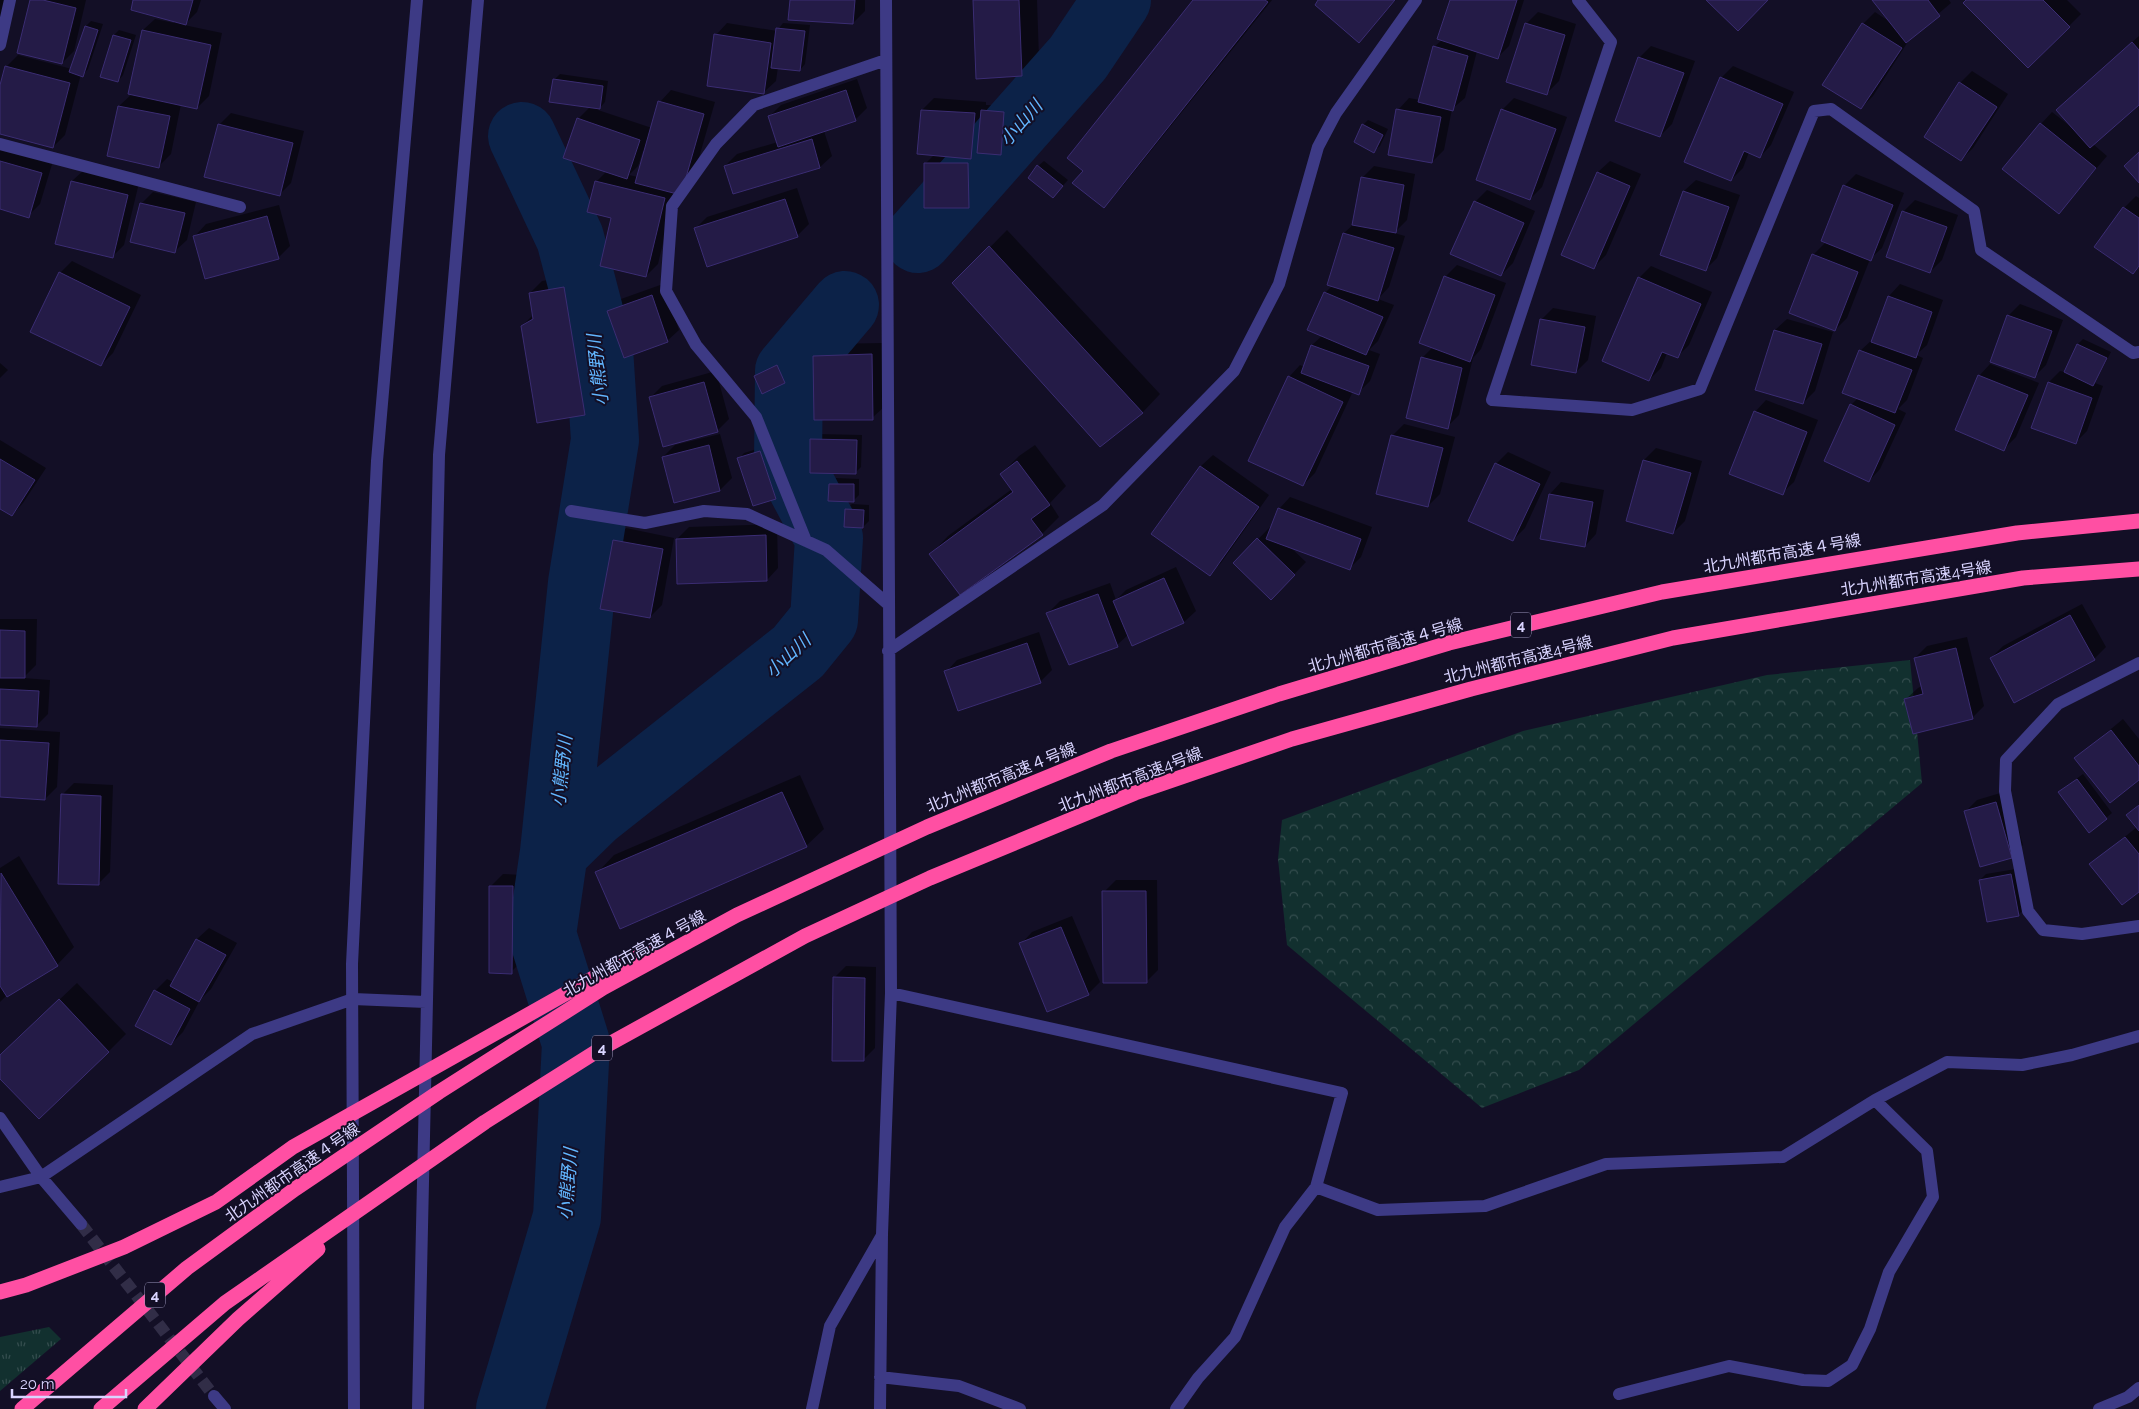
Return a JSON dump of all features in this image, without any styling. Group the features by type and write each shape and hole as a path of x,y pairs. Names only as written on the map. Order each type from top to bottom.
{"highway":[{"name":"北九州都市高速４号線","path":"22,1409 187,1268 295,1190 439,1092 603,988 737,915 927,827 1111,751 1279,694 1449,642 1672,590 2017,533 2139,521"},
{"name":"北九州都市高速4号線","path":"430,1161 485,1122 602,1048 805,936 930,878 1154,787 1292,739 1481,686 1673,638 2023,578 2139,569"},
{"path":"0,1301 69,1273 216,1202 293,1147 604,972 737,915"},
{"path":"145,1409 291,1272 430,1161"},
{"name":"4","path":"101,1409 225,1303 430,1161"},
{"path":"0,1292 26,1285 124,1247"}],"street":[{"path":"0,45 10,0"},
{"path":"354,1409 352,964 377,461 418,0"},
{"path":"418,1409 439,455 478,0"},
{"path":"880,1409 882,1234 891,993 886,0"},
{"path":"888,651 1103,505 1234,371 1279,284 1318,147 1336,113 1416,0"},
{"path":"1578,0 1611,42 1492,400 1632,410 1700,389 1814,111 1831,109 1974,211 1980,250 2133,353 2139,352"},
{"path":"806,541 756,418 696,345 666,291 672,206 716,144 754,105 886,60"},
{"path":"0,144 240,207"},
{"path":"571,511 645,523 704,510 748,514 826,550 889,605"},
{"path":"2139,663 2058,704 2006,760 2005,791 2028,911 2043,930 2082,934 2139,926"},
{"path":"891,993 1342,1093 1316,1187 1285,1227 1234,1337 1198,1378 1176,1409"},
{"path":"0,1187 41,1177 252,1034 353,999 426,1002"},
{"path":"1316,1187 1378,1210 1485,1206 1606,1164 1783,1157 1875,1100 1948,1062 2022,1065 2072,1055 2139,1036"},
{"path":"1619,1394 1729,1366 1803,1380 1828,1381 1852,1365 1870,1329 1889,1272 1933,1196 1927,1151 1875,1100"},
{"path":"0,1118 41,1177 81,1224"},
{"path":"812,1409 830,1326 882,1234"},
{"path":"880,1377 959,1386 1020,1409"},
{"path":"2099,1409 2128,1397 2139,1388"},
{"path":"214,1396 225,1409"}],"green space":[{"path":"1910,660 1922,783 1579,1070 1482,1108 1287,945 1278,859 1282,820 1523,731 1767,675"},
{"path":"49,1327 61,1339 0,1391 0,1337"}],"building":[{"path":"30,0 43,0 76,8 62,64 17,53"},
{"path":"133,0 193,0 186,25 131,10"},
{"path":"790,0 855,0 853,24 788,20"},
{"path":"973,0 1019,0 1022,76 976,79"},
{"path":"1193,0 1265,0 1268,2 1104,208 1072,183 1083,171 1067,158"},
{"path":"1318,0 1395,0 1359,43 1315,5"},
{"path":"1450,0 1517,0 1498,59 1437,39"},
{"path":"1706,0 1768,0 1738,31"},
{"path":"1872,0 1928,0 1940,16 1906,43"},
{"path":"1966,0 2043,0 2070,27 2028,68 1963,3"},
{"path":"1525,23 1565,35 1547,95 1506,82"},
{"path":"1862,23 1902,48 1861,109 1822,85"},
{"path":"85,26 98,30 83,77 69,72"},
{"path":"776,28 805,31 800,71 771,68"},
{"path":"142,30 211,45 197,109 128,94"},
{"path":"714,34 771,43 764,94 707,86"},
{"path":"113,35 131,40 118,82 100,77"},
{"path":"2132,42 2139,50 2139,105 2090,148 2056,110"},
{"path":"1433,46 1468,56 1453,111 1418,102"},
{"path":"1638,57 1684,73 1660,137 1615,121"},
{"path":"5,66 70,83 53,148 0,134 0,85"},
{"path":"1720,77 1783,104 1760,158 1744,151 1731,181 1684,162"},
{"path":"553,79 603,86 600,109 549,102"},
{"path":"1959,82 1997,107 1961,161 1924,137"},
{"path":"846,90 856,121 778,147 768,116"},
{"path":"658,101 704,114 681,195 635,183"},
{"path":"118,106 170,116 159,168 107,156"},
{"path":"1396,109 1441,117 1432,163 1388,155"},
{"path":"1501,109 1556,129 1530,200 1476,180"},
{"path":"921,110 975,113 971,159 917,154"},
{"path":"981,110 1004,112 1001,155 977,153"},
{"path":"577,118 640,140 627,179 563,158"},
{"path":"2040,123 2096,168 2059,214 2002,169"},
{"path":"218,124 293,143 280,196 204,177"},
{"path":"1362,124 1383,135 1374,153 1354,142"},
{"path":"812,139 820,168 733,194 724,166"},
{"path":"2139,152 2139,183 2124,166"},
{"path":"0,161 42,173 29,218 0,209"},
{"path":"924,163 968,163 969,208 924,208"},
{"path":"1037,165 1063,186 1053,198 1028,178"},
{"path":"1597,172 1630,186 1594,269 1561,255"},
{"path":"1361,177 1404,185 1396,233 1352,225"},
{"path":"71,181 128,195 113,258 55,244"},
{"path":"595,181 665,198 646,277 600,266 611,218 587,212"},
{"path":"1843,185 1893,205 1871,261 1821,241"},
{"path":"1683,191 1729,207 1706,271 1660,255"},
{"path":"785,199 798,237 707,267 694,228"},
{"path":"1474,201 1524,223 1501,276 1450,254"},
{"path":"140,203 185,213 175,253 130,242"},
{"path":"2123,207 2139,218 2139,266 2133,274 2094,247"},
{"path":"1902,211 1947,227 1930,273 1886,257"},
{"path":"267,216 279,259 205,279 193,236"},
{"path":"1343,233 1394,248 1378,301 1327,285"},
{"path":"989,246 1143,413 1100,447 952,283"},
{"path":"1812,254 1858,272 1835,331 1789,313"},
{"path":"59,272 130,307 101,366 30,332"},
{"path":"1444,276 1495,295 1470,362 1419,343"},
{"path":"1638,277 1701,304 1678,358 1662,352 1649,381 1602,361"},
{"path":"564,287 585,415 537,423 521,326 533,319 529,293"},
{"path":"1324,292 1383,317 1366,355 1307,330"},
{"path":"652,295 668,342 624,358 607,311"},
{"path":"1888,296 1932,312 1916,358 1871,342"},
{"path":"2007,315 2052,331 2035,378 1990,362"},
{"path":"1540,319 1585,327 1576,373 1531,365"},
{"path":"1774,330 1822,344 1803,404 1755,390"},
{"path":"2077,344 2107,358 2093,386 2064,372"},
{"path":"1311,345 1369,366 1359,395 1301,373"},
{"path":"1859,350 1912,370 1895,413 1842,393"},
{"path":"872,354 873,420 814,420 813,356"},
{"path":"1421,357 1462,368 1448,429 1406,418"},
{"path":"777,365 785,383 762,394 754,376"},
{"path":"1978,375 2028,395 2004,451 1955,430"},
{"path":"1288,376 1343,402 1303,486 1248,461"},
{"path":"704,382 718,432 663,447 649,397"},
{"path":"2048,382 2092,398 2076,444 2031,428"},
{"path":"1850,404 1895,425 1869,482 1824,461"},
{"path":"1754,411 1807,432 1783,495 1729,474"},
{"path":"1391,435 1443,448 1428,507 1376,494"},
{"path":"810,439 857,440 856,474 810,473"},
{"path":"709,445 720,491 674,503 662,457"},
{"path":"760,451 776,499 753,506 737,458"},
{"path":"0,459 35,480 12,516 0,509"},
{"path":"1643,460 1691,473 1673,534 1626,521"},
{"path":"1017,461 1050,505 1031,519 1043,535 960,595 929,554 1013,492 1000,474"},
{"path":"1495,463 1540,484 1513,541 1468,521"},
{"path":"1200,466 1259,507 1210,576 1151,534"},
{"path":"829,484 854,484 854,502 828,501"},
{"path":"1549,494 1593,502 1585,547 1540,539"},
{"path":"1278,508 1361,539 1350,570 1266,539"},
{"path":"845,509 864,510 863,528 844,527"},
{"path":"766,535 767,581 677,584 676,539"},
{"path":"1257,538 1295,575 1271,600 1233,563"},
{"path":"613,540 663,549 650,618 600,609"},
{"path":"1164,578 1184,623 1132,646 1113,601"},
{"path":"1098,594 1118,647 1069,665 1046,613"},
{"path":"2070,615 2095,660 2014,703 1990,658"},
{"path":"0,630 25,631 25,678 0,678"},
{"path":"1027,643 1041,683 958,711 944,671"},
{"path":"1956,648 1973,719 1913,734 1904,699 1923,694 1914,658"},
{"path":"0,689 39,691 37,727 0,725"},
{"path":"2111,730 2139,766 2139,780 2110,803 2074,758"},
{"path":"0,740 49,743 45,800 0,797"},
{"path":"2077,779 2107,819 2089,833 2058,792"},
{"path":"782,792 807,847 620,929 595,872"},
{"path":"61,794 101,796 99,885 58,884"},
{"path":"1996,802 2012,858 1980,867 1964,811"},
{"path":"2139,805 2139,831 2126,815"},
{"path":"2125,837 2139,854 2139,892 2122,905 2089,864"},
{"path":"1,873 58,966 7,997 0,986"},
{"path":"2011,874 2019,916 1987,922 1979,880"},
{"path":"489,886 513,886 512,974 489,973"},
{"path":"1102,891 1146,891 1147,983 1103,983"},
{"path":"1061,927 1089,995 1047,1012 1019,943"},
{"path":"196,939 226,955 199,1002 170,986"},
{"path":"833,977 865,978 864,1061 832,1061"},
{"path":"154,990 190,1009 171,1045 135,1026"},
{"path":"59,999 109,1052 39,1119 0,1079 0,1055"}],"waterway":[{"name":"小山川","path":"918,239 1078,58 1117,0"},
{"name":"小熊野川","path":"510,1409 567,1217 576,1043 542,934 554,852 582,583 605,440 599,349 570,238 522,136"},
{"name":"小山川","path":"554,852 594,813 798,652 824,620 829,538 788,461 789,371 845,305"}],"tunnel":[{"path":"81,1224 214,1396"}]}
